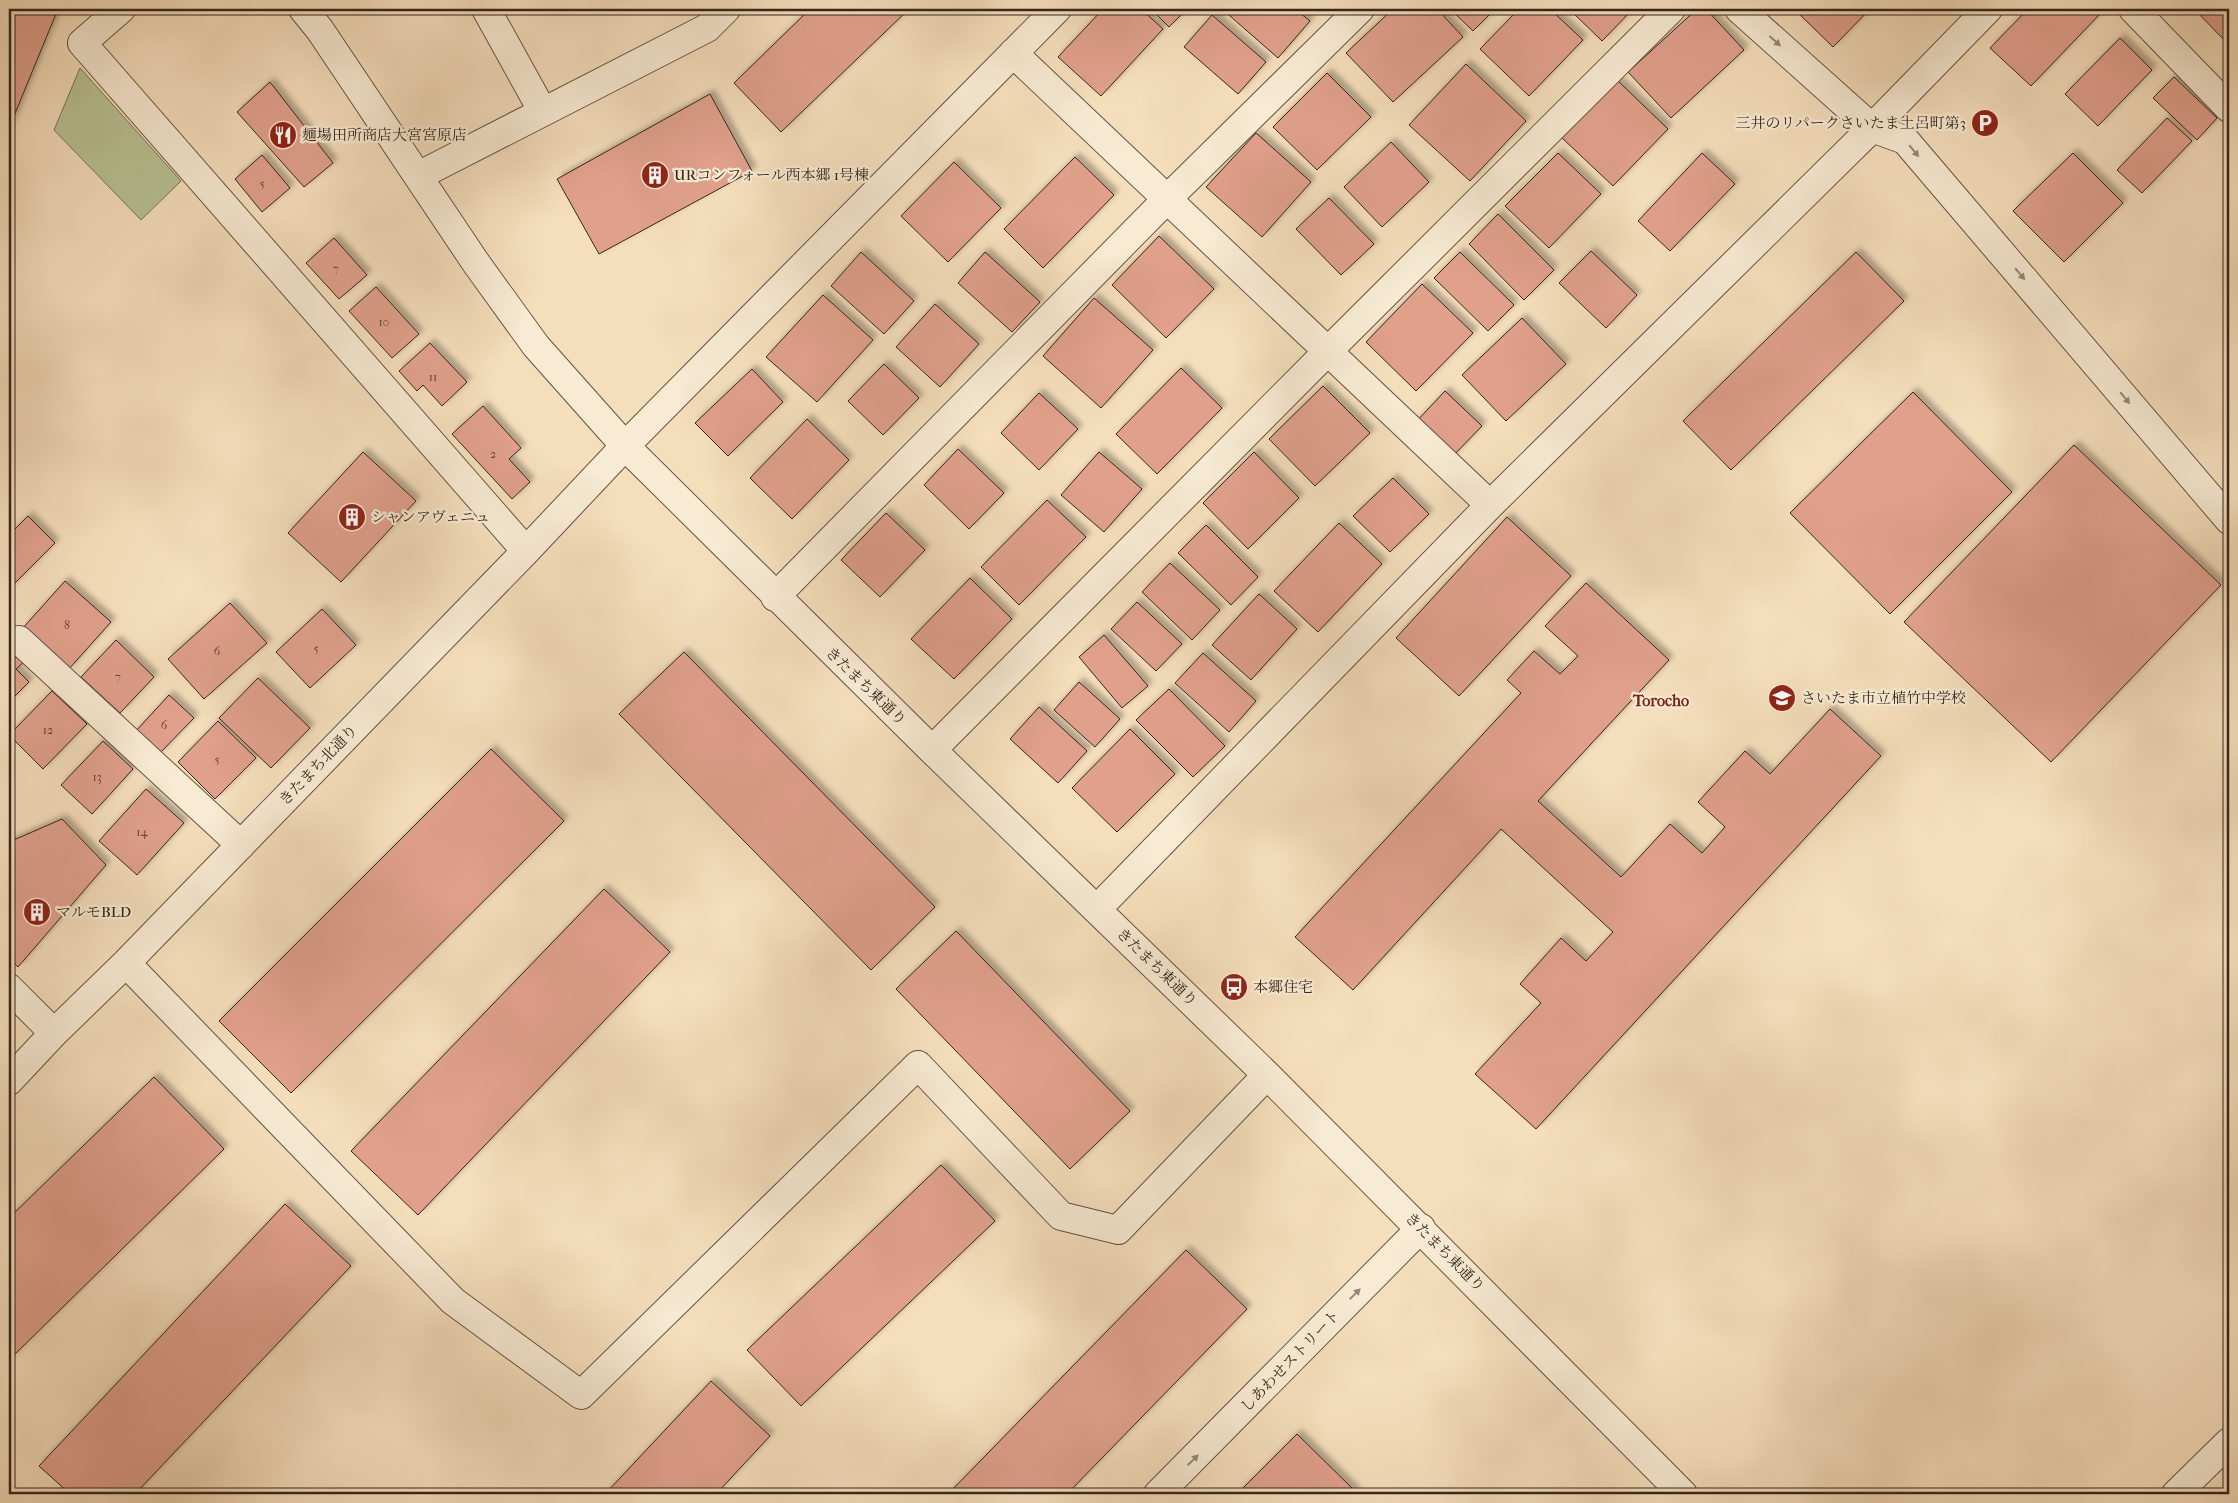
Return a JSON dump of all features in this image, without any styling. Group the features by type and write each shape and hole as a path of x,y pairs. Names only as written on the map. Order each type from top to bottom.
{"street":[{"path":"121,9 82,43 526,552"},
{"name":"きたまち東通り","path":"303,9 320,30 476,263 536,346 624,446 932,750 1267,1075 1684,1494"},
{"path":"486,9 543,112"},
{"path":"418,176 707,28 726,9"},
{"name":"きたまち北通り","path":"9,1081 54,1033 126,964 526,552 624,446 1057,9"},
{"path":"776,597 1167,199 1360,9"},
{"path":"932,750 1328,350 1671,9"},
{"path":"1739,9 1872,128 1905,140 2229,520"},
{"path":"1097,909 1490,505 1872,128 1988,9"},
{"path":"2132,9 2229,108"},
{"path":"1013,53 1490,505"},
{"path":"19,640 241,845"},
{"path":"126,964 453,1301 581,1395 918,1065 1061,1216 1118,1230 1267,1075"},
{"path":"9,988 54,1033"},
{"name":"しあわせストリート","path":"1158,1494 1421,1228"},
{"path":"2176,1494 2229,1442"}],"green space":[{"path":"80,68 181,181 141,220 54,130"}],"building":[{"path":"9,9 58,9 9,128"},
{"name":"URコンフォール西本郷 1号棟","path":"810,9 909,9 781,132 734,83"},
{"path":"1103,9 1141,9 1163,29 1101,96 1058,57"},
{"path":"1151,9 1187,9 1169,27"},
{"path":"1222,9 1295,9 1310,21 1278,58"},
{"path":"1393,9 1437,9 1463,37 1393,102 1346,53"},
{"path":"1450,9 1495,9 1473,31"},
{"path":"1519,9 1550,9 1583,40 1529,96 1480,49"},
{"path":"1569,9 1633,9 1602,41"},
{"path":"1697,9 1706,9 1744,50 1671,118 1628,72"},
{"path":"1794,9 1870,9 1833,47"},
{"path":"2028,9 2093,9 2099,15 2031,86 1990,48"},
{"path":"2194,9 2229,9 2229,45"},
{"path":"1212,15 1266,62 1238,94 1184,47"},
{"path":"2120,38 2152,70 2098,126 2065,94"},
{"path":"1466,64 1526,121 1470,181 1409,125"},
{"path":"1327,73 1371,117 1317,170 1273,127"},
{"path":"2174,77 2217,118 2197,140 2153,98"},
{"path":"1617,80 1668,129 1613,186 1561,137"},
{"path":"270,82 333,163 304,187 237,112"},
{"name":"URコンフォール西本郷 1号棟","path":"710,94 752,171 599,254 557,179"},
{"path":"2167,118 2192,141 2142,193 2117,170"},
{"path":"1256,133 1311,182 1262,237 1206,187"},
{"path":"1391,142 1429,182 1382,227 1344,187"},
{"path":"1558,153 1601,194 1549,248 1505,206"},
{"path":"1702,153 1735,184 1670,251 1638,221"},
{"path":"2073,153 2123,203 2064,262 2013,211"},
{"path":"262,155 290,188 262,212 235,179"},
{"path":"1075,157 1114,195 1043,268 1004,229"},
{"path":"954,162 1001,208 948,262 901,216"},
{"path":"1329,198 1374,244 1341,275 1296,229"},
{"path":"1498,214 1554,270 1524,300 1469,244"},
{"path":"1159,236 1214,289 1166,338 1112,285"},
{"path":"334,238 367,275 339,299 306,263"},
{"path":"1591,251 1637,295 1606,328 1559,283"},
{"path":"861,252 914,301 884,334 831,286"},
{"path":"985,252 1040,302 1012,332 958,283"},
{"path":"1460,252 1514,305 1488,331 1434,278"},
{"path":"1856,252 1904,301 1731,470 1683,421"},
{"path":"1422,284 1473,333 1416,391 1366,342"},
{"path":"376,287 419,334 392,358 349,311"},
{"path":"823,295 873,340 817,402 766,357"},
{"path":"1094,298 1153,350 1101,408 1043,356"},
{"path":"935,304 979,344 940,387 896,347"},
{"path":"1522,318 1566,364 1506,421 1462,375"},
{"path":"430,343 467,382 442,406 423,385 417,391 399,371"},
{"path":"884,364 919,398 883,435 848,401"},
{"path":"1181,368 1222,408 1157,474 1116,434"},
{"path":"752,369 783,402 728,456 695,423"},
{"path":"1323,386 1370,433 1315,486 1269,439"},
{"path":"1445,391 1482,426 1450,459 1414,424"},
{"path":"1913,392 2012,492 1890,614 1790,513"},
{"path":"1039,393 1078,429 1039,470 1001,433"},
{"path":"483,406 521,448 509,459 530,482 512,499 452,434"},
{"path":"807,419 849,460 792,519 750,478"},
{"path":"2074,445 2221,585 2051,762 1904,622"},
{"path":"958,449 1004,493 969,529 924,485"},
{"name":"シャンアヴェニュ","path":"363,452 416,501 341,582 288,533"},
{"path":"1099,452 1142,489 1104,532 1061,495"},
{"path":"1254,452 1299,498 1248,549 1203,503"},
{"path":"1393,478 1429,514 1390,552 1353,516"},
{"path":"1047,500 1086,537 1019,605 981,567"},
{"path":"886,513 925,550 880,597 841,560"},
{"path":"28,516 55,543 9,589 9,535"},
{"path":"1507,517 1571,576 1459,696 1396,638"},
{"path":"1339,523 1382,564 1318,632 1274,591"},
{"path":"1206,525 1258,577 1231,605 1178,553"},
{"path":"1170,563 1220,610 1192,640 1142,592"},
{"path":"970,578 1012,619 954,679 911,639"},
{"path":"65,581 111,622 68,670 22,629"},
{"path":"1586,583 1669,660 1538,801 1621,877 1670,824 1702,853 1725,827 1698,802 1745,751 1770,774 1830,709 1881,756 1536,1129 1475,1074 1541,1003 1520,984 1561,938 1586,961 1613,932 1501,829 1353,990 1295,937 1521,693 1507,680 1534,651 1560,674 1578,656 1545,626"},
{"path":"1259,594 1297,629 1251,680 1212,645"},
{"path":"1137,602 1182,644 1156,671 1111,629"},
{"path":"230,603 267,643 204,699 168,659"},
{"path":"322,609 356,645 310,688 276,652"},
{"path":"1104,635 1148,686 1122,708 1079,657"},
{"path":"116,640 154,677 120,713 81,677"},
{"path":"9,641 27,659 16,669 29,682 9,702"},
{"path":"684,652 935,907 871,970 619,714"},
{"path":"1203,653 1256,701 1229,732 1175,683"},
{"path":"258,678 310,728 271,768 219,718"},
{"path":"1079,682 1120,719 1095,747 1054,710"},
{"path":"1169,689 1225,746 1193,777 1136,720"},
{"path":"52,691 87,724 43,769 9,735"},
{"path":"169,695 194,718 158,755 134,733"},
{"path":"1039,707 1087,751 1058,783 1010,739"},
{"path":"218,721 256,758 215,799 178,762"},
{"path":"1130,729 1175,774 1117,832 1072,788"},
{"path":"103,741 133,769 92,814 61,785"},
{"path":"491,749 564,821 291,1093 219,1021"},
{"path":"146,789 184,823 137,875 99,841"},
{"name":"マルモBLD","path":"62,819 106,865 18,967 9,958 9,842"},
{"path":"604,889 670,952 418,1215 351,1151"},
{"path":"956,931 1130,1111 1070,1169 896,989"},
{"path":"154,1077 224,1149 9,1360 9,1218"},
{"path":"941,1165 995,1221 801,1406 747,1350"},
{"path":"285,1204 351,1266 135,1494 70,1494 39,1466"},
{"path":"1186,1250 1247,1309 1067,1494 948,1494"},
{"path":"711,1381 770,1436 716,1494 605,1494"},
{"path":"1297,1434 1358,1494 1237,1494"}],"place":[{"name":"三井のリパークさいたま土呂町第3","path":"1985,123"},
{"name":"麺場田所商店大宮宮原店","path":"283,135"},
{"name":"URコンフォール西本郷 1号棟","path":"655,175"},
{"name":"シャンアヴェニュ","path":"352,517"},
{"name":"さいたま市立植竹中学校","path":"1782,698"},
{"name":"マルモBLD","path":"37,912"},
{"name":"本郷住宅","path":"1234,987"}],"district":[{"name":"Torocho","path":"1661,700"}]}
